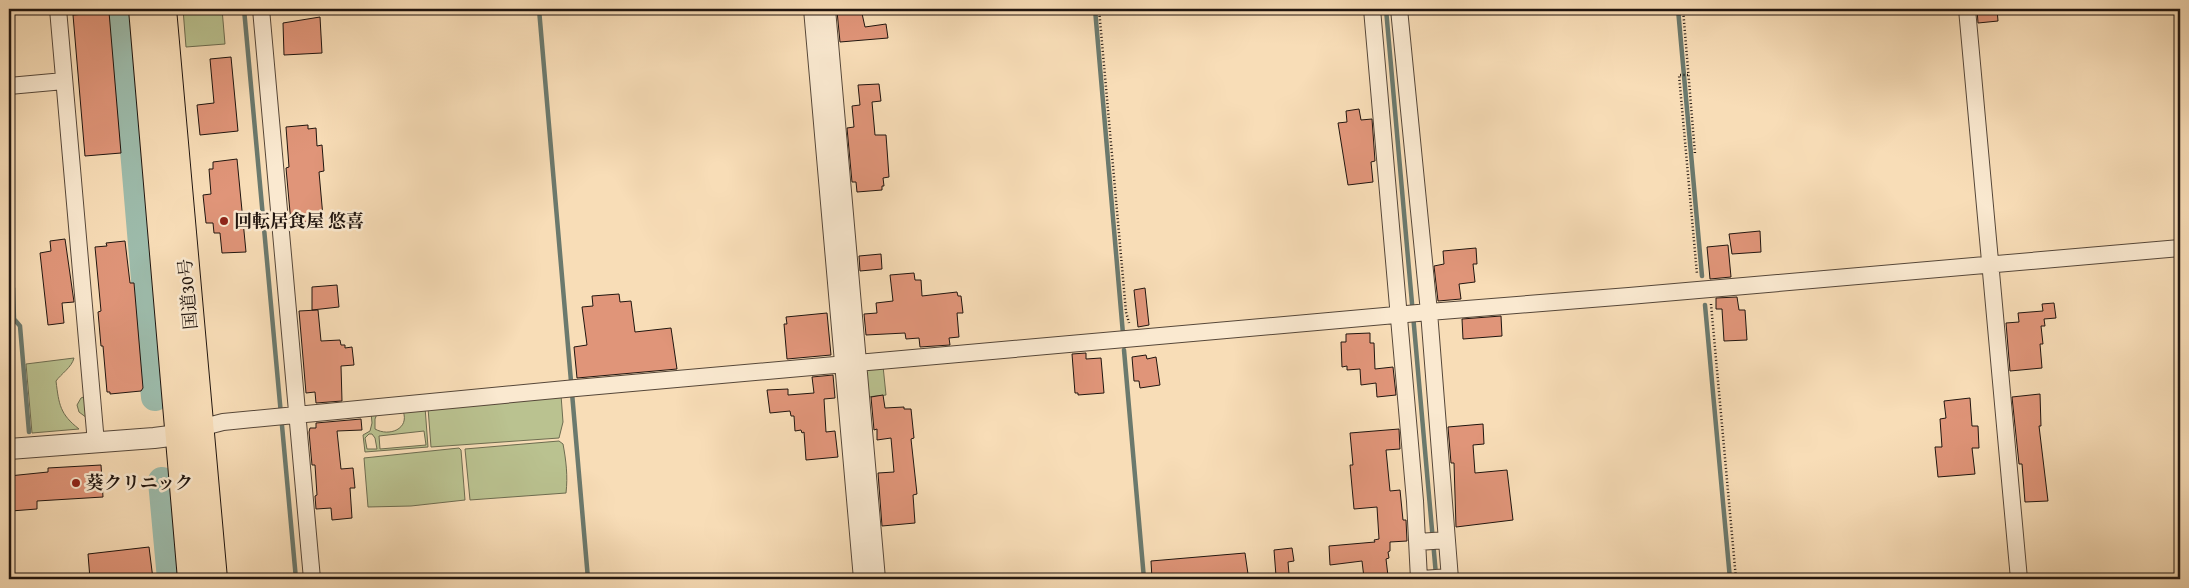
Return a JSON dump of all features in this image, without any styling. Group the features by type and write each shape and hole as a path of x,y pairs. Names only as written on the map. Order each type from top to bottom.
{"highway":[{"name":"国道30号","path":"142,9 189,432 214,579"},
{"name":"国道30号","path":"163,9 189,432 191,579"}],"street":[{"path":"58,9 96,443"},
{"path":"262,9 287,416 312,579"},
{"path":"812,9 850,364 877,579"},
{"path":"827,9 862,579"},
{"path":"1372,9 1414,313 1436,578"},
{"path":"1399,9 1414,313 1436,578"},
{"path":"1967,9 1986,265 2000,383 2019,579"},
{"path":"9,86 64,81"},
{"path":"9,449 96,443 189,432 223,422 572,388 1414,313 1704,290 2180,248"}],"path":[{"path":"1100,9 1126,312 1131,329 1137,338"},
{"path":"1683,9 1695,154"},
{"path":"1687,75 1680,75 1736,579"}],"green space":[{"path":"183,9 222,9 225,44 186,47"},
{"path":"74,358 69,367 56,381 58,397 64,414 79,429 32,433 26,364"},
{"path":"883,366 886,395 867,397 864,370"},
{"path":"561,395 563,422 559,438 431,447 428,408"},
{"path":"86,396 87,418 79,412 77,405 81,398"},
{"path":"425,407 428,447 365,452 363,435 370,431 372,423 371,412","holes":["403,411 404,423 397,430 386,432 375,429 377,414","424,431 426,445 380,449 379,436","372,434 375,438 377,449 367,449 365,438"]},
{"path":"559,441 563,444 565,456 567,474 566,493 470,500 465,449"},
{"path":"459,448 461,450 465,500 411,506 368,507 364,458"}],"building":[{"path":"841,9 861,9 865,27 886,24 888,38 840,42 837,11 841,11"},
{"path":"1977,9 1997,9 1998,21 1978,23"},
{"path":"109,12 121,153 85,156 73,15"},
{"path":"320,17 322,53 284,55 283,23"},
{"path":"231,57 238,131 200,135 197,105 214,103 210,59"},
{"path":"879,84 881,101 872,102 875,135 886,135 889,177 883,178 884,186 882,186 882,190 857,192 856,182 852,182 847,128 854,127 852,106 860,105 858,85"},
{"path":"1359,109 1361,120 1372,119 1375,161 1371,162 1373,182 1348,185 1338,123 1347,122 1346,111"},
{"path":"308,125 308,129 316,128 317,146 322,145 324,171 319,172 323,217 320,218 320,221 291,223 286,168 289,167 286,127"},
{"name":"回転居食屋 悠喜","path":"237,159 246,252 222,253 220,233 214,233 213,223 206,223 203,195 211,194 209,169 213,169 213,162"},
{"path":"1760,231 1761,252 1732,254 1729,234"},
{"path":"65,239 74,302 62,303 64,323 48,325 40,253 51,251 50,241"},
{"path":"125,241 130,283 134,283 143,388 141,391 110,394 110,392 107,392 103,346 101,346 98,312 101,311 95,247 107,246 106,243"},
{"path":"1728,245 1731,277 1710,279 1707,247"},
{"path":"1476,248 1477,264 1473,264 1475,282 1459,284 1461,299 1438,301 1434,266 1444,264 1443,251"},
{"path":"881,254 882,269 860,271 859,256"},
{"path":"914,273 915,280 921,280 922,296 957,292 958,296 961,296 963,313 957,313 959,337 949,338 950,345 920,347 919,338 906,339 905,333 866,335 864,314 877,313 876,303 893,301 890,275"},
{"path":"337,285 339,307 312,310 312,287"},
{"path":"1145,288 1149,325 1138,327 1134,290"},
{"path":"619,294 620,302 631,301 635,332 671,328 677,369 577,378 574,347 587,345 582,307 593,306 592,296"},
{"path":"1737,297 1739,310 1745,310 1747,340 1724,341 1722,309 1716,309 1716,298"},
{"path":"2054,303 2056,318 2044,319 2045,326 2041,326 2043,344 2040,344 2042,368 2010,371 2006,323 2019,322 2018,313 2043,311 2042,304"},
{"path":"318,310 321,341 340,340 341,345 345,345 345,348 352,347 354,365 341,366 342,401 316,403 315,392 306,393 299,311"},
{"path":"827,313 831,355 787,359 784,324 787,324 786,317"},
{"path":"1501,316 1502,336 1463,339 1462,319"},
{"path":"1370,333 1370,343 1374,343 1375,369 1393,367 1396,395 1377,397 1376,383 1361,385 1360,369 1347,370 1347,366 1342,367 1341,342 1346,342 1346,334"},
{"path":"1086,353 1086,359 1101,358 1104,393 1078,395 1078,393 1075,393 1072,354"},
{"path":"1146,355 1147,359 1156,357 1160,385 1140,388 1139,381 1134,381 1132,357"},
{"path":"833,375 835,398 824,399 826,432 835,431 838,457 806,460 804,432 802,433 801,430 795,431 794,416 791,416 790,411 770,413 767,390 788,389 788,395 814,393 812,377"},
{"path":"2040,394 2041,426 2039,426 2048,501 2025,502 2022,464 2019,464 2012,397"},
{"path":"883,395 885,408 904,407 904,409 911,409 914,438 911,439 917,494 913,495 915,523 882,526 878,473 894,472 891,438 877,440 877,429 874,430 871,397"},
{"path":"1970,398 1972,426 1978,426 1979,448 1972,448 1975,474 1938,477 1935,447 1942,447 1940,419 1946,418 1944,401"},
{"path":"361,419 362,430 337,431 341,469 353,468 355,488 350,488 352,518 332,520 331,508 316,509 315,465 312,465 310,428 316,428 316,423"},
{"path":"1483,424 1484,444 1473,445 1475,473 1507,470 1513,520 1456,527 1454,463 1451,463 1448,427"},
{"path":"1399,429 1400,449 1386,450 1390,491 1400,490 1403,520 1406,520 1407,541 1390,542 1389,558 1386,559 1388,576 1364,578 1362,561 1330,565 1329,546 1375,542 1374,540 1379,539 1377,507 1354,509 1350,465 1353,465 1350,433"},
{"path":"101,465 103,497 37,501 37,509 11,511 9,476 48,472 48,468"},
{"path":"149,547 153,579 90,579 88,554"},
{"path":"1292,548 1294,561 1288,562 1289,574 1276,576 1274,550"},
{"path":"1245,553 1248,574 1198,579 1152,579 1151,561"}],"waterway":[{"path":"122,9 155,397"},
{"path":"244,9 296,579"},
{"path":"539,9 588,579"},
{"path":"1095,9 1123,334"},
{"path":"1386,9 1436,575"},
{"path":"1678,9 1702,276"},
{"path":"9,288 13,288 14,319 20,326 29,432"},
{"path":"1705,305 1730,579"},
{"path":"1124,350 1144,579"},
{"path":"162,481 171,579"}],"place":[{"name":"回転居食屋 悠喜","path":"224,221"},
{"name":"葵クリニック","path":"76,483"}]}
